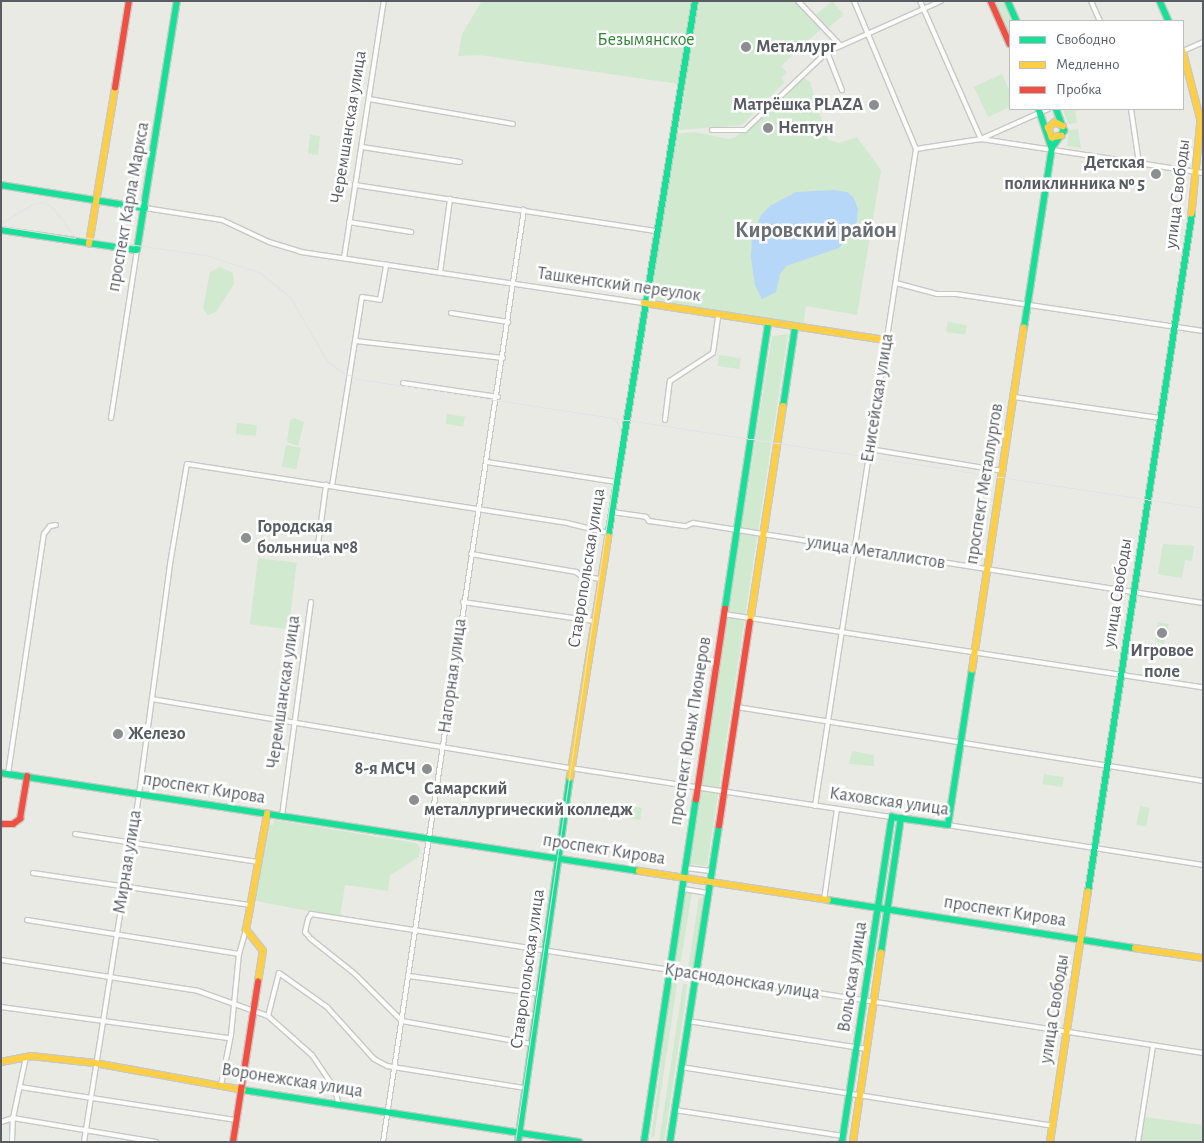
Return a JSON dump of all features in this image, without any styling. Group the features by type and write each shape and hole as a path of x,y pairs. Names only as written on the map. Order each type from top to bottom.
{"street":[{"name":"проспект Карла Маркса","path":"89,244 129,1"},
{"name":"проспект Карла Маркса","path":"110,418 177,1"},
{"name":"Черемшанская улица","path":"345,258 384,1"},
{"name":"Ставропольская улица","path":"518,1142 547,951 571,768 644,303 656,231 662,221 695,1"},
{"path":"798,1 840,45"},
{"path":"854,1 916,149 981,139 1052,148 1200,172"},
{"path":"920,1 981,139"},
{"path":"712,130 745,130 826,52 941,1"},
{"path":"991,1 1009,42"},
{"path":"1008,1 1017,20"},
{"path":"1091,1 1100,20"},
{"path":"1160,1 1169,20"},
{"path":"1184,51 1203,42"},
{"path":"826,52 842,90"},
{"name":"улица Свободы","path":"1050,1142 1159,418 1200,172 1201,120 1184,55"},
{"path":"369,99 513,124"},
{"path":"981,139 1040,110 1052,148"},
{"path":"1056,110 1063,129"},
{"path":"1131,110 1140,163"},
{"path":"1047,131 1055,122 1063,129"},
{"path":"1047,131 1054,139 1063,129"},
{"name":"проспект Металлургов","path":"948,826 1052,148 1063,129"},
{"path":"362,147 460,162"},
{"name":"Енисейская улица","path":"815,806 916,149"},
{"path":"1,185 145,208"},
{"path":"356,185 656,231"},
{"path":"440,273 450,199"},
{"name":"Ташкентский переулок","path":"145,208 222,220 290,249 515,285 644,303 768,324 887,340"},
{"name":"Нагорная улица","path":"383,1142 430,839 463,602 498,398 524,210"},
{"path":"349,222 411,232"},
{"path":"1,230 137,250"},
{"path":"332,486 362,297 380,300 386,264"},
{"path":"896,283 937,294 1028,304 1203,331"},
{"path":"451,313 508,322"},
{"path":"665,420 670,381 713,353 718,316"},
{"name":"проспект Юных Пионеров","path":"644,1142 768,324"},
{"path":"670,1142 795,328"},
{"path":"356,342 503,358"},
{"path":"403,383 498,398"},
{"path":"1014,397 1159,418"},
{"path":"870,449 1002,471"},
{"path":"487,462 616,482"},
{"name":"Мирная улица","path":"84,1142 139,794 187,464 326,485"},
{"path":"317,552 326,485 479,509 608,533"},
{"name":"улица Металлистов","path":"612,512 646,517 649,521 686,526 693,523 737,532 1203,603"},
{"path":"4,774 44,534 50,526 56,525"},
{"path":"472,554 601,579"},
{"name":"Черемшанская улица","path":"282,816 311,602"},
{"path":"463,602 594,621"},
{"path":"724,614 1203,687"},
{"name":"Каховская улица","path":"152,699 571,768 1203,865"},
{"path":"737,707 960,745 1203,781"},
{"name":"проспект Кирова","path":"4,774 1203,958"},
{"path":"1,824 13,824 20,819 27,777"},
{"path":"824,900 837,809"},
{"path":"221,1085 234,1003 239,954 251,905 267,814"},
{"name":"Вольская улица","path":"843,1139 892,817"},
{"name":"Вольская улица","path":"853,1142 901,818"},
{"path":"75,834 259,862"},
{"path":"686,868 711,871"},
{"path":"33,873 251,905"},
{"path":"683,889 708,893"},
{"name":"Краснодонская улица","path":"402,1021 355,974 311,939 305,932 311,914 695,976 864,1000 1203,1053"},
{"path":"27,920 239,954"},
{"path":"233,1142 252,1011 263,951 246,930"},
{"path":"1,960 198,991 268,1016 312,1055 330,1082 338,1102"},
{"path":"268,1016 279,973 327,1007 374,1059 395,1066 525,1088"},
{"path":"409,976 540,994"},
{"path":"1,1007 228,1038"},
{"path":"402,1021 532,1044"},
{"path":"688,1021 867,1049"},
{"path":"1138,1142 1153,1046"},
{"path":"12,1142 14,1118 26,1057"},
{"name":"Воронежская улица","path":"1,1062 26,1057 95,1064 134,1073 338,1102 388,1112 580,1142"},
{"path":"681,1067 1052,1126"},
{"path":"20,1087 236,1120"},
{"path":"674,1110 843,1139"},
{"path":"1,1122 14,1118 156,1142"}],"green space":[{"name":"Безымянское","path":"482,1 693,1 679,84 479,55 458,56 462,34"},
{"name":"Металлург","path":"698,1 796,1 822,28 781,66 787,73 781,78 785,82 742,125 679,130"},
{"path":"832,1 844,15 828,28 816,15"},
{"path":"993,1 1005,1 1014,20 1009,20 1009,37"},
{"path":"1002,74 1009,90 1009,107 988,117 974,87"},
{"path":"801,76 810,82 828,140 839,143 857,137 881,170 857,315 806,306 803,327 650,301 672,134 695,132 729,139 736,137 771,99"},
{"path":"1063,110 1075,110 1077,123 1068,124"},
{"path":"1078,129 1081,148 1067,146 1069,130"},
{"path":"310,135 320,136 318,155 308,154"},
{"path":"220,267 233,273 234,284 216,312 208,315 203,309 210,272"},
{"path":"948,322 967,325 965,335 946,332"},
{"path":"788,334 707,866 688,864 772,336"},
{"path":"719,355 741,358 739,369 717,366"},
{"path":"447,414 465,417 463,427 445,424"},
{"path":"294,418 304,422 298,446 287,442 290,420"},
{"path":"237,423 257,425 256,436 236,434"},
{"path":"286,445 301,448 297,469 282,467"},
{"path":"1163,544 1194,546 1192,561 1185,560 1182,578 1158,574"},
{"path":"258,558 297,563 289,629 250,625"},
{"name":"Игровое поле","path":"1158,622 1169,624 1164,644 1155,641"},
{"path":"1151,644 1164,646 1162,653 1168,654 1167,659 1149,657"},
{"path":"852,751 874,755 874,766 849,764"},
{"path":"1044,774 1064,777 1062,787 1042,784"},
{"path":"619,805 642,808 640,820 618,817"},
{"path":"1140,806 1150,808 1146,827 1136,825"},
{"path":"274,820 416,843 420,848 419,857 390,875 388,891 345,885 340,917 256,901 267,825 273,825"},
{"path":"685,891 692,892 680,966 674,965"},
{"path":"699,898 704,898 694,970 688,969"},
{"path":"672,978 678,978 654,1137 651,1138"},
{"path":"683,984 687,984 685,1004 664,1142 659,1142"},
{"path":"1144,1117 1203,1125 1203,1142 1141,1142"}],"water":[{"path":"834,190 847,192 854,198 858,209 856,229 839,248 786,266 780,274 776,292 762,299 755,285 751,258 752,237 761,215 770,206 796,192"}],"tram line":[{"path":"1,223 33,204 44,202 53,208 74,236 205,255 259,272 290,297 327,361 342,372 358,379 1203,508"},
{"path":"1,226 75,238"},
{"path":"515,1142 620,434 618,423 611,417"}],"railway":[{"path":"278,282 323,219 341,177 350,144 371,1"}],"traffic: fast":[{"path":"1,230 137,250 177,1"},
{"path":"608,537 695,1"},
{"path":"1008,1 1017,20"},
{"path":"1160,1 1169,20"},
{"path":"1039,110 1052,148"},
{"path":"1024,328 1052,148 1064,131 1056,110"},
{"path":"1,185 145,208"},
{"path":"1088,892 1192,214"},
{"path":"725,609 768,324"},
{"path":"783,407 795,328"},
{"path":"842,1142 892,817 948,825 972,670"},
{"path":"1,773 639,871"},
{"path":"518,1142 570,778"},
{"path":"644,1142 696,800"},
{"path":"881,953 901,818"},
{"path":"670,1142 719,826"},
{"path":"828,900 1135,948"},
{"path":"243,1090 579,1142"}],"traffic: slow":[{"path":"1184,55 1201,120 1192,214"},
{"path":"89,244 115,88"},
{"path":"1062,136 1052,138 1048,128 1055,122 1063,126"},
{"path":"644,303 887,340"},
{"path":"972,670 1024,328"},
{"path":"750,622 783,407"},
{"path":"570,778 608,537"},
{"path":"258,982 263,951 246,930 267,814"},
{"path":"639,871 828,900"},
{"path":"1050,1142 1088,892"},
{"path":"1135,948 1203,958"},
{"path":"853,1142 881,953"},
{"path":"1,1062 31,1056 95,1063 243,1090"}],"traffic: jam":[{"path":"115,88 129,1"},
{"path":"991,1 1009,42"},
{"path":"696,800 725,609"},
{"path":"719,826 750,622"},
{"path":"1,824 13,824 20,819 27,777"},
{"path":"233,1142 258,982"}],"place":[{"name":"Металлург","path":"746,47"},
{"name":"Матрёшка PLAZA","path":"874,105"},
{"name":"Нептун","path":"768,128"},
{"name":"Детская поликлинника № 5","path":"1156,174"},
{"name":"Городская больница №8","path":"246,538"},
{"name":"Игровое поле","path":"1162,633"},
{"name":"Железо","path":"118,734"},
{"name":"8-я МСЧ","path":"427,769"},
{"name":"Самарский металлургический колледж","path":"414,800"}],"district":[{"name":"Кировский район","path":"816,231"}]}
